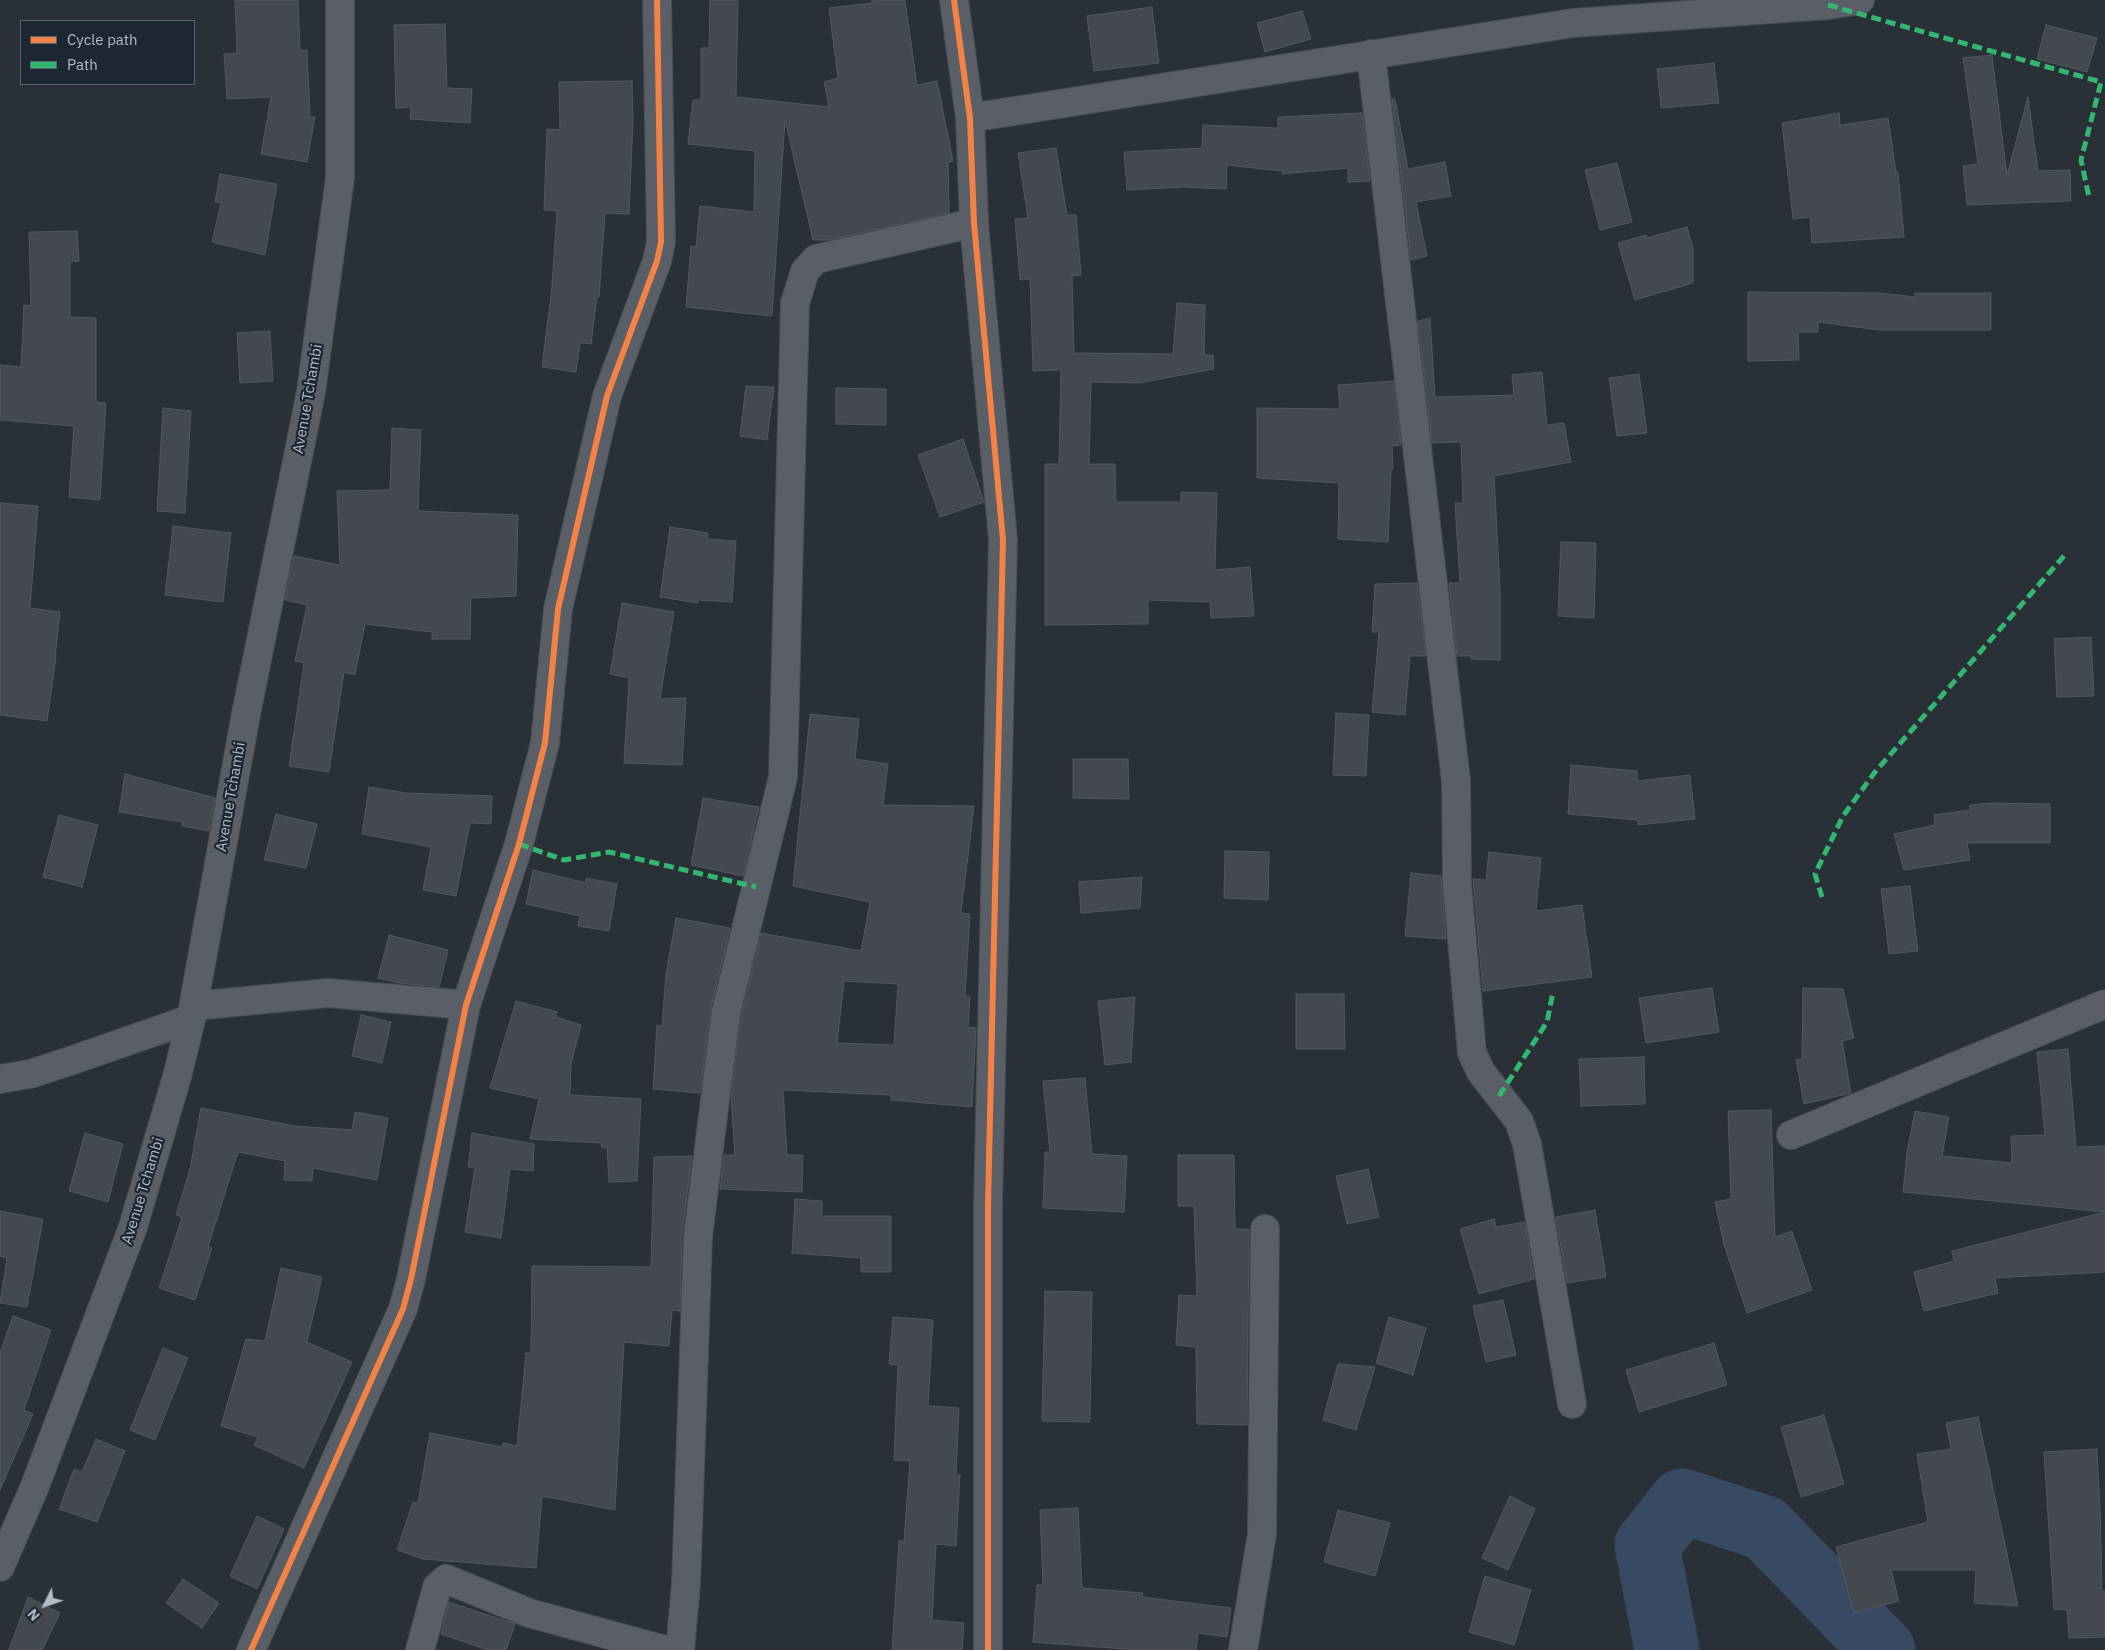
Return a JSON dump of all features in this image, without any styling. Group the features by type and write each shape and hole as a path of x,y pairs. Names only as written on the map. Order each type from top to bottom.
{"street":[{"name":"Avenue Tchambi","path":"0,1567 35,1486 133,1227 178,1073 193,1012 246,714 311,392 340,178 340,0"},
{"path":"251,1650 403,1309 413,1270 466,1005 519,844 545,743 558,610 607,396 657,261 661,242 657,0"},
{"path":"954,0 970,118 974,223 1003,540 988,1205 988,1650"},
{"path":"970,118 1573,22 1828,5 1860,0"},
{"path":"1371,54 1456,781 1457,883 1472,1053 1482,1072 1518,1122 1527,1144 1572,1404"},
{"path":"680,1650 686,1584 698,1236 726,1012 783,778 795,303 805,271 816,258 974,223"},
{"path":"0,1079 30,1074 67,1062 193,1012 328,993 466,1005"},
{"path":"1791,1135 2105,1004"},
{"path":"1243,1650 1262,1534 1265,1228"},
{"path":"420,1650 437,1587 446,1580 529,1613 665,1650"}],"building":[{"path":"235,0 298,0 300,50 307,50 310,117 315,117 307,162 261,154 271,97 227,99 224,54 237,53"},
{"path":"710,0 738,0 736,97 829,107 824,82 838,78 829,8 872,3 872,0 905,0 917,85 937,81 953,161 948,162 949,213 829,240 813,240 785,120 772,316 686,307 691,246 696,247 700,206 754,212 755,151 688,144 693,100 701,100 701,48 709,48"},
{"path":"1152,7 1159,63 1094,71 1087,16"},
{"path":"1302,11 1311,39 1265,52 1257,23"},
{"path":"445,24 447,88 472,89 470,123 410,119 411,107 396,108 394,25"},
{"path":"2046,25 2097,38 2087,72 2037,59"},
{"path":"1992,55 2007,175 2028,97 2038,171 2070,170 2071,201 1967,205 1963,166 1978,164 1963,58"},
{"path":"1714,63 1719,103 1661,108 1657,69"},
{"path":"632,81 633,120 629,214 605,213 599,297 597,297 591,344 580,343 576,372 542,367 552,286 557,211 544,210 547,129 560,130 559,82"},
{"path":"1392,99 1395,99 1408,169 1445,162 1451,196 1416,202 1427,256 1411,260"},
{"path":"1362,113 1370,181 1348,182 1348,168 1282,174 1282,171 1227,165 1226,189 1183,187 1127,190 1124,152 1202,148 1203,125 1278,128 1278,117"},
{"path":"1839,113 1840,125 1888,118 1896,172 1898,172 1904,237 1812,243 1810,217 1793,219 1782,123"},
{"path":"1056,148 1067,215 1076,215 1081,275 1072,276 1074,353 1173,354 1177,303 1205,305 1204,355 1213,355 1214,369 1139,383 1091,382 1089,464 1115,464 1116,502 1181,502 1181,492 1217,493 1215,570 1250,567 1254,616 1211,618 1210,602 1148,600 1148,624 1045,625 1045,464 1059,464 1061,370 1033,371 1030,279 1020,280 1015,219 1028,218 1018,153"},
{"path":"1617,163 1632,222 1600,230 1585,170"},
{"path":"220,174 277,184 265,255 212,242 221,203 215,202"},
{"path":"1687,227 1693,248 1693,283 1635,300 1618,243 1646,235 1647,238"},
{"path":"77,231 79,261 70,262 70,317 96,318 96,402 106,403 100,500 69,497 74,426 0,420 0,365 21,367 24,305 31,306 29,232"},
{"path":"1748,292 1879,293 1915,297 1915,293 1991,293 1991,330 1879,330 1818,322 1818,332 1798,332 1799,360 1748,361"},
{"path":"1430,318 1435,397 1514,395 1512,375 1542,372 1547,425 1564,423 1571,462 1494,476 1500,588 1500,660 1471,659 1471,656 1457,656 1449,583 1460,583 1455,503 1463,503 1461,442 1432,443 1418,321"},
{"path":"270,331 273,381 240,383 237,333"},
{"path":"1639,374 1647,433 1617,436 1609,378"},
{"path":"1394,381 1401,445 1392,446 1393,469 1391,470 1388,542 1338,539 1339,483 1257,478 1257,408 1340,409 1338,385"},
{"path":"746,386 774,387 767,440 740,436"},
{"path":"836,388 886,389 886,425 836,424"},
{"path":"163,408 191,411 185,513 157,511"},
{"path":"392,428 421,430 418,511 518,515 516,596 471,598 470,639 432,639 432,632 365,624 355,675 344,672 329,772 289,766 304,663 295,661 307,605 285,600 294,556 340,565 337,491 390,490"},
{"path":"963,439 984,502 940,517 918,455"},
{"path":"0,503 38,506 30,608 60,612 47,721 0,715"},
{"path":"173,526 231,533 223,602 165,595"},
{"path":"670,527 708,533 707,539 736,541 732,602 698,600 698,603 660,597"},
{"path":"1561,542 1596,543 1594,618 1558,616"},
{"path":"1417,583 1426,656 1410,656 1405,715 1372,712 1379,632 1372,632 1375,584"},
{"path":"622,603 674,612 660,699 686,698 682,765 624,763 629,678 610,674"},
{"path":"2091,637 2094,696 2057,697 2054,639"},
{"path":"1336,713 1369,715 1366,776 1333,775"},
{"path":"810,714 859,719 855,759 888,764 883,805 974,806 961,913 970,914 965,996 970,997 968,1027 976,1028 972,1107 891,1100 891,1095 783,1090 787,1155 803,1155 802,1192 720,1189 724,1155 735,1155 731,1097 741,1015 761,933 861,951 870,902 793,886","holes":["844,981 898,984 894,1045 837,1043"]},
{"path":"1073,759 1128,759 1129,799 1073,798"},
{"path":"1571,765 1637,771 1637,781 1690,775 1695,819 1638,825 1638,820 1568,814"},
{"path":"125,774 215,798 209,831 182,826 182,822 119,812"},
{"path":"369,787 406,793 492,796 491,824 470,823 456,896 423,890 431,847 362,834"},
{"path":"703,798 759,807 743,876 691,865"},
{"path":"1992,803 2050,804 2050,843 1967,843 1970,860 1904,870 1894,834 1935,825 1934,815 1970,810 1970,805"},
{"path":"276,814 317,824 306,868 264,860"},
{"path":"59,815 98,825 82,887 43,877"},
{"path":"1225,851 1269,852 1268,900 1224,898"},
{"path":"1489,852 1541,858 1536,911 1582,905 1592,977 1483,991 1473,879 1486,880"},
{"path":"533,870 586,883 586,878 617,884 609,931 578,926 580,916 526,904"},
{"path":"1411,873 1441,876 1446,939 1405,936"},
{"path":"1142,877 1140,908 1081,913 1079,882"},
{"path":"1910,886 1918,951 1889,954 1881,889"},
{"path":"676,918 730,928 711,1008 700,1093 653,1089 657,1025 662,1026 666,974"},
{"path":"389,935 448,950 439,987 399,983 378,978"},
{"path":"1712,988 1719,1032 1646,1043 1639,998"},
{"path":"1803,988 1843,989 1854,1038 1842,1041 1851,1093 1804,1104 1796,1060 1802,1059"},
{"path":"1296,994 1344,994 1345,1049 1296,1049"},
{"path":"1135,997 1131,1062 1105,1065 1098,1001"},
{"path":"516,1001 557,1012 556,1017 581,1025 571,1064 570,1095 641,1099 637,1181 609,1182 607,1148 601,1147 602,1143 530,1139 539,1099 490,1088"},
{"path":"361,1015 391,1022 382,1063 352,1056"},
{"path":"2068,1049 2076,1147 2105,1146 2105,1212 1903,1192 1907,1152 1915,1111 1949,1117 1942,1156 2012,1163 2011,1136 2045,1135 2037,1052"},
{"path":"1644,1057 1645,1104 1581,1106 1579,1059"},
{"path":"1085,1078 1092,1154 1127,1156 1124,1212 1043,1208 1045,1152 1050,1152 1043,1081"},
{"path":"201,1108 295,1126 352,1130 355,1112 388,1118 377,1180 313,1168 312,1181 284,1180 285,1161 238,1152 208,1247 212,1248 195,1300 159,1288 182,1217 176,1215 190,1169"},
{"path":"1771,1110 1775,1237 1792,1231 1812,1290 1747,1313 1724,1245 1715,1202 1731,1199 1728,1111"},
{"path":"85,1133 123,1144 108,1202 69,1191"},
{"path":"472,1133 534,1144 533,1171 510,1169 501,1238 465,1232 475,1167 468,1167"},
{"path":"1178,1155 1234,1155 1235,1229 1249,1229 1247,1425 1197,1424 1196,1347 1176,1345 1179,1295 1197,1296 1194,1206 1178,1206"},
{"path":"692,1156 682,1235 680,1311 672,1310 669,1346 624,1342 615,1510 542,1496 536,1568 423,1559 397,1550 413,1502 418,1503 430,1433 502,1447 503,1443 517,1446 526,1353 531,1353 532,1266 651,1267 654,1157"},
{"path":"1368,1169 1379,1217 1347,1224 1336,1176"},
{"path":"795,1199 822,1201 822,1216 891,1216 891,1272 861,1272 861,1258 792,1253"},
{"path":"1595,1210 1606,1277 1567,1283 1556,1217"},
{"path":"0,1211 43,1219 27,1307 0,1303 7,1258 0,1256"},
{"path":"2105,1212 2105,1272 1995,1278 1998,1293 1924,1311 1914,1272 1954,1261 1952,1251"},
{"path":"1494,1219 1496,1227 1525,1222 1534,1279 1479,1294 1460,1229"},
{"path":"281,1268 322,1277 307,1342 352,1362 304,1468 254,1445 258,1437 221,1426 246,1339 265,1341"},
{"path":"1045,1291 1092,1292 1090,1422 1042,1421"},
{"path":"1503,1300 1516,1355 1486,1362 1473,1306"},
{"path":"13,1316 51,1330 24,1410 33,1414 0,1490 0,1353"},
{"path":"893,1317 933,1320 928,1406 959,1408 956,1475 960,1475 956,1546 936,1544 932,1620 964,1623 962,1650 892,1650 899,1541 904,1541 910,1461 894,1460 898,1365 889,1364"},
{"path":"1389,1317 1426,1328 1413,1375 1376,1363"},
{"path":"1714,1343 1727,1385 1639,1412 1626,1370"},
{"path":"163,1348 188,1358 155,1440 130,1430"},
{"path":"1338,1364 1375,1367 1356,1430 1323,1420"},
{"path":"1824,1415 1844,1484 1801,1497 1781,1427"},
{"path":"1978,1417 2018,1606 1974,1603 1976,1570 1891,1570 1899,1601 1854,1613 1836,1547 1928,1522 1917,1454 1951,1449 1946,1423"},
{"path":"96,1439 125,1451 97,1522 59,1509 74,1469 82,1472"},
{"path":"2097,1449 2102,1592 2105,1591 2105,1637 2069,1638 2067,1610 2054,1609 2044,1452"},
{"path":"1510,1496 1535,1509 1508,1570 1482,1558"},
{"path":"1078,1508 1082,1588 1143,1593 1142,1597 1231,1608 1227,1637 1198,1633 1196,1650 1139,1650 1033,1642 1037,1585 1043,1585 1040,1510"},
{"path":"1338,1510 1390,1523 1375,1576 1324,1562"},
{"path":"257,1516 284,1529 257,1589 230,1576"},
{"path":"1485,1576 1531,1590 1514,1645 1469,1632"},
{"path":"183,1579 219,1603 202,1628 166,1603"},
{"path":"28,1597 60,1613 42,1650 9,1650"},
{"path":"449,1602 515,1624 506,1650 488,1650 441,1634"}],"waterway":[{"path":"1667,1650 1647,1545 1682,1501 1765,1528 1883,1650"}],"marked path":[{"path":"1828,5 2101,82 2081,160 2089,197"},
{"path":"1822,897 1815,874 1843,816 1875,772 2064,556"},
{"path":"519,844 564,860 609,852 756,887"},
{"path":"1499,1096 1547,1022 1553,992"}],"cycle path":[{"path":"251,1650 403,1309 411,1279 466,1005 519,844 545,743 558,609 607,396 657,261 661,242 657,0"},
{"path":"954,0 970,118 974,223 1003,540 988,1205 988,1650"}]}
